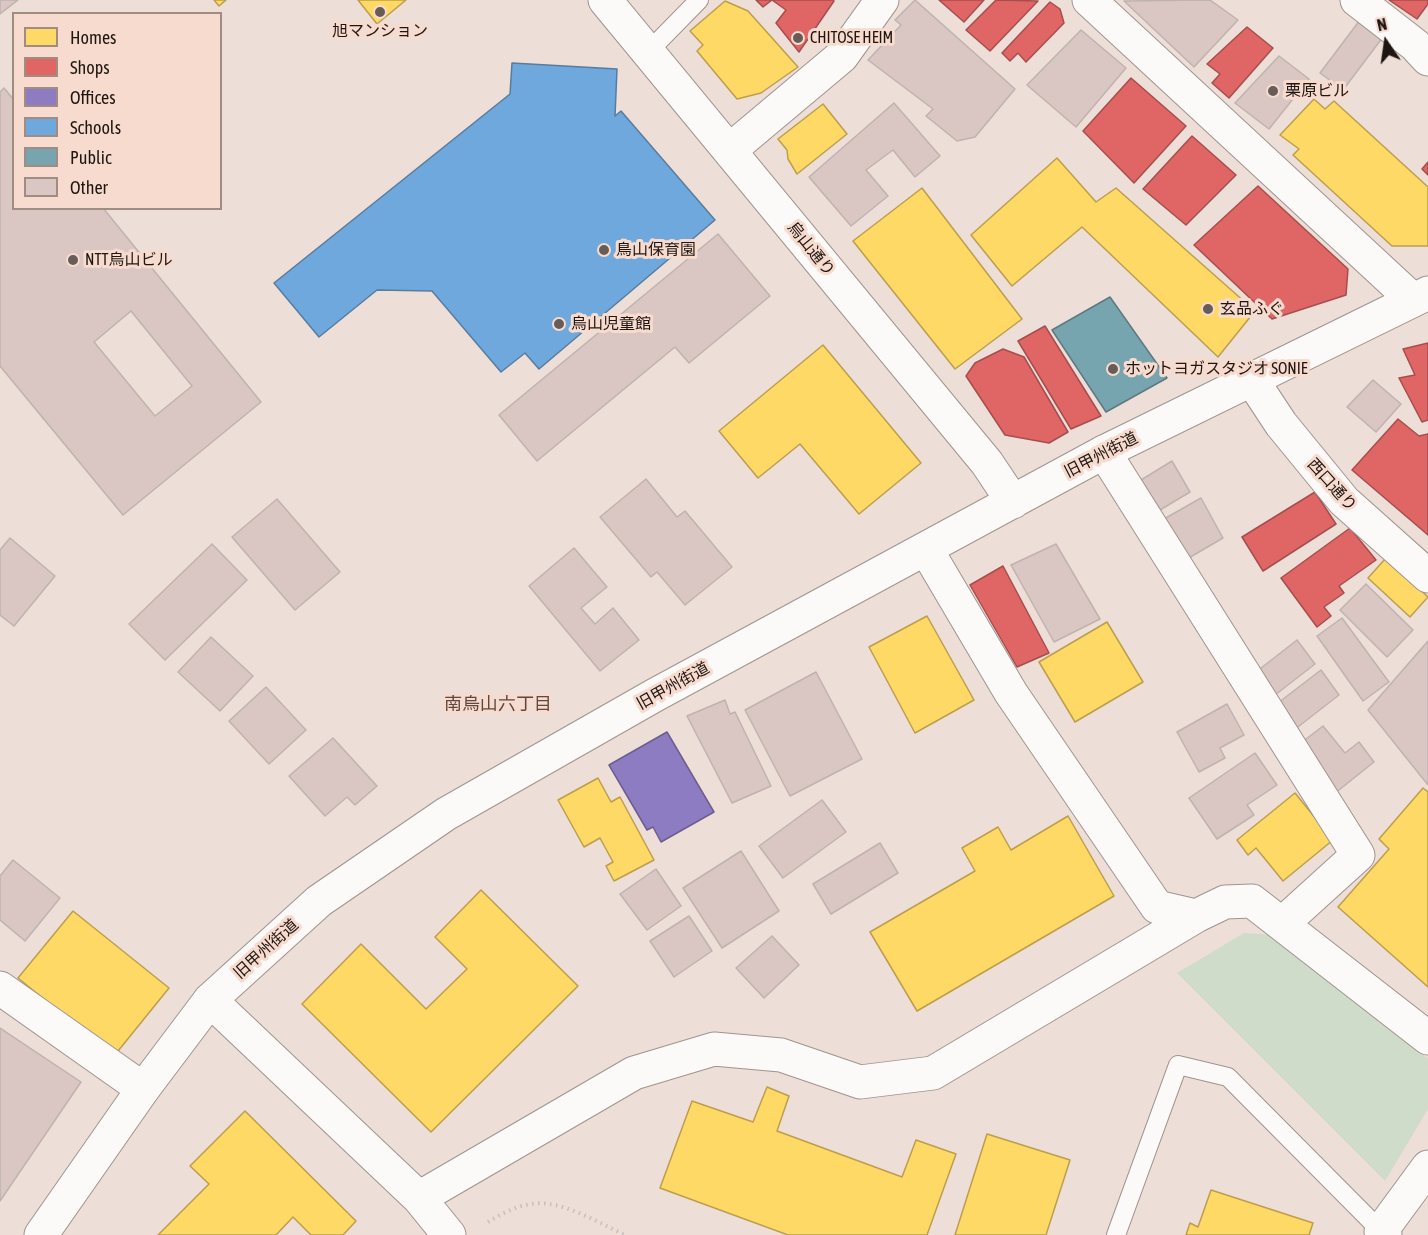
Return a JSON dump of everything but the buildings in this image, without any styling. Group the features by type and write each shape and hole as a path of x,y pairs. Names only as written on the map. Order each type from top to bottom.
{"street":[{"name":"烏山通り","path":"605,0 987,463 1013,502"},
{"path":"730,150 842,56 882,0"},
{"path":"1089,0 1421,297"},
{"path":"1357,0 1415,45 1428,59"},
{"name":"旧甲州街道","path":"41,1235 143,1089 210,1000 320,901 446,814 655,695 1104,452 1421,297"},
{"name":"西口通り","path":"1252,380 1281,424 1344,501 1428,576"},
{"path":"1104,452 1358,855 1283,923"},
{"path":"926,549 1011,693 1157,907 1196,916"},
{"path":"419,1198 634,1073 714,1049 781,1056 860,1082 933,1073 1196,916 1225,902 1252,901 1428,1038"},
{"path":"0,988 143,1089"},
{"path":"210,1000 419,1198 449,1235"},
{"path":"1383,1233 1428,1167"}],"lane":[{"path":"648,52 699,0"},
{"path":"1116,1235 1178,1065 1228,1077 1383,1233"}],"path":[{"path":"481,1225 508,1211 533,1203 562,1208 626,1235"}],"green space":[{"path":"1244,933 1276,935 1428,1059 1428,1109 1385,1181 1177,973"}],"place":[{"name":"旭マンション","path":"380,12"},
{"name":"CHITOSE HEIM","path":"798,38"},
{"name":"栗原ビル","path":"1273,91"},
{"name":"鳥山保育園","path":"604,250"},
{"name":"NTT烏山ビル","path":"73,260"},
{"name":"玄品ふぐ","path":"1208,309"},
{"name":"烏山児童館","path":"559,324"},
{"name":"ホットヨガスタジオ SONIE","path":"1113,369"}],"district":[{"name":"南烏山六丁目","path":"498,704"}]}
